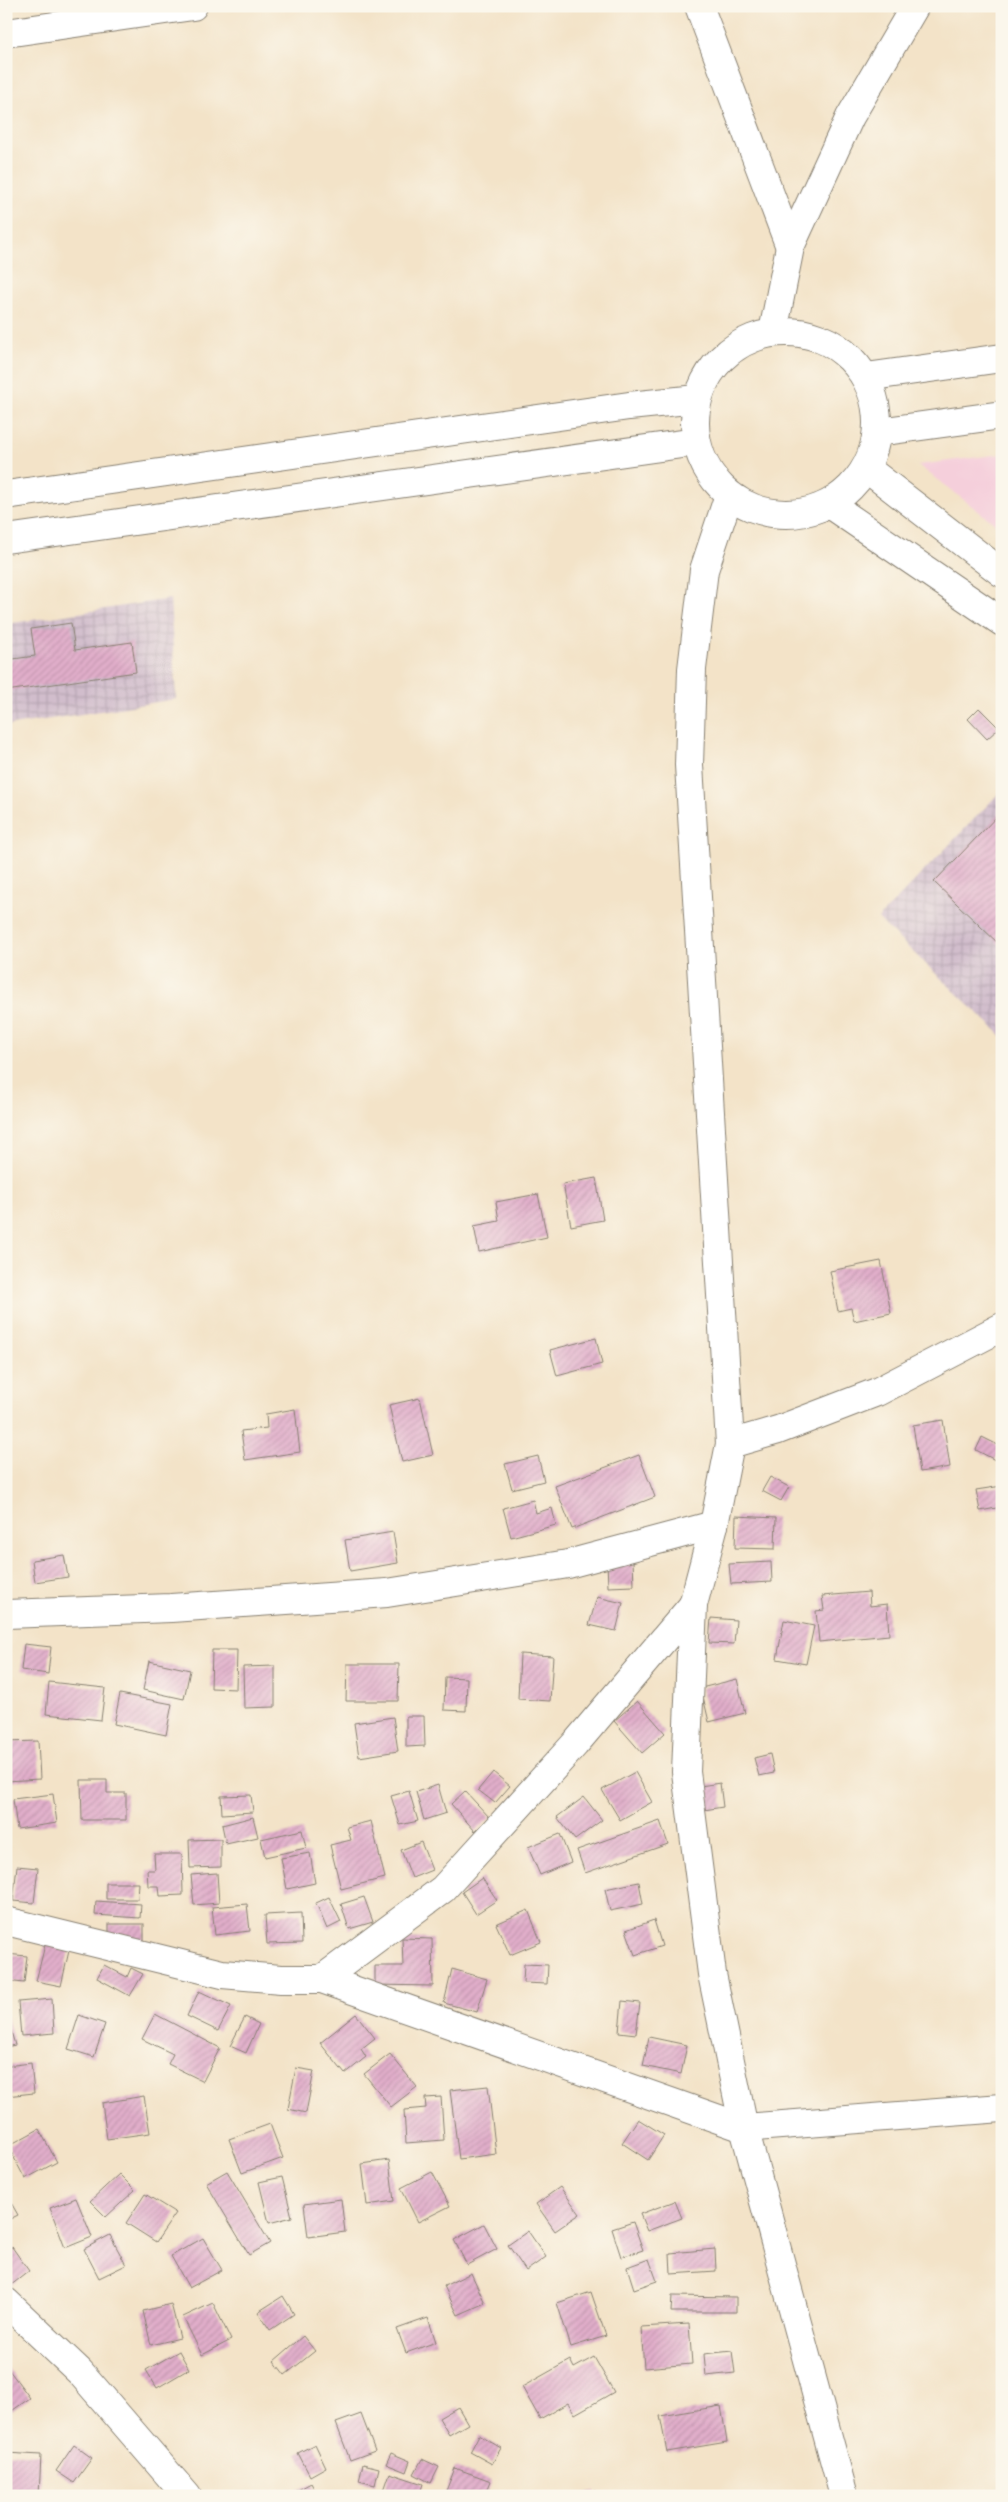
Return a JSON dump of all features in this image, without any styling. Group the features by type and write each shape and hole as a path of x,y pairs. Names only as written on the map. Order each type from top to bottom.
{"main road":[{"path":"6,33 193,6"},
{"path":"699,6 790,247"},
{"path":"773,332 790,247 850,117 915,6"},
{"path":"773,332 800,332 826,340 848,355 866,377 876,404 878,432 874,450 866,468 850,489 828,504 804,513 777,515 752,508 729,495 708,472 696,442 694,422 697,398 706,376 724,355 746,340 773,332"},
{"path":"866,377 1002,358"},
{"path":"6,495 629,406 697,398"},
{"path":"878,432 1002,415"},
{"path":"6,539 696,442"},
{"path":"866,468 1002,573"},
{"path":"729,495 704,570 692,669 689,764 730,1444 714,1525 693,1605 686,1772 712,1974 744,2128 844,2496"},
{"path":"828,504 1002,622"},
{"path":"730,1444 778,1430 877,1392 1002,1327"},
{"path":"6,1614 171,1608 387,1593 568,1564 714,1525"},
{"path":"322,1979 444,1889 575,1744 693,1605"},
{"path":"6,1921 222,1974 281,1979 322,1979 744,2128 1002,2108"},
{"path":"6,2302 80,2372 187,2496"}],"shaded area":[{"path":"1002,454 1002,529 918,465"},
{"path":"170,599 176,699 6,726 6,624"},
{"path":"1002,790 1002,1036 878,919"}],"building":[{"path":"71,623 75,650 132,642 136,672 6,691 6,660 35,656 31,629"},
{"path":"979,708 999,728 987,739 968,719"},
{"path":"1002,811 1002,947 934,882"},
{"path":"596,1178 603,1220 571,1226 563,1184"},
{"path":"538,1194 547,1237 479,1252 474,1226 499,1221 496,1202"},
{"path":"881,1261 891,1313 854,1321 851,1308 838,1311 830,1271"},
{"path":"596,1338 602,1364 557,1376 550,1350"},
{"path":"420,1398 433,1455 402,1462 389,1405"},
{"path":"295,1409 300,1452 245,1460 241,1431 267,1428 266,1414"},
{"path":"943,1420 950,1467 920,1472 913,1425"},
{"path":"982,1437 1002,1447 995,1460 976,1450"},
{"path":"639,1455 655,1497 572,1529 555,1486"},
{"path":"538,1456 544,1481 512,1489 505,1464"},
{"path":"770,1477 789,1487 781,1501 762,1491"},
{"path":"1002,1486 1002,1507 980,1511 976,1490"},
{"path":"533,1500 536,1513 552,1508 556,1525 511,1537 503,1508"},
{"path":"736,1516 776,1518 775,1549 735,1548"},
{"path":"393,1532 398,1563 350,1571 345,1540"},
{"path":"64,1555 68,1577 35,1582 32,1560"},
{"path":"633,1560 634,1586 608,1587 607,1561"},
{"path":"771,1562 772,1582 731,1584 729,1564"},
{"path":"869,1592 870,1606 887,1604 889,1635 819,1642 816,1611 824,1610 822,1596"},
{"path":"597,1597 623,1603 616,1631 589,1625"},
{"path":"711,1618 736,1620 734,1644 709,1643"},
{"path":"784,1620 814,1626 806,1664 777,1659"},
{"path":"24,1644 51,1647 48,1674 21,1670"},
{"path":"212,1650 237,1650 236,1689 211,1688"},
{"path":"520,1654 553,1656 550,1701 518,1699"},
{"path":"149,1661 190,1670 184,1699 143,1690"},
{"path":"347,1664 399,1664 398,1701 346,1701"},
{"path":"275,1666 275,1707 244,1708 243,1667"},
{"path":"6,1671 10,1694 6,1695"},
{"path":"445,1677 467,1678 466,1711 444,1710"},
{"path":"737,1679 745,1713 709,1722 701,1688"},
{"path":"49,1682 105,1688 101,1720 46,1714"},
{"path":"120,1694 172,1704 166,1735 114,1724"},
{"path":"637,1701 665,1733 642,1753 614,1721"},
{"path":"406,1716 424,1716 425,1746 406,1747"},
{"path":"393,1717 398,1751 359,1757 354,1723"},
{"path":"38,1741 40,1779 6,1781 6,1742"},
{"path":"770,1754 774,1773 759,1776 754,1758"},
{"path":"493,1772 510,1786 495,1803 478,1790"},
{"path":"635,1772 652,1802 620,1820 602,1790"},
{"path":"81,1780 107,1780 107,1793 126,1793 126,1820 82,1820"},
{"path":"720,1783 723,1807 704,1810 700,1786"},
{"path":"438,1785 446,1813 424,1820 416,1792"},
{"path":"409,1791 418,1821 400,1825 391,1796"},
{"path":"465,1791 490,1818 475,1831 451,1804"},
{"path":"53,1794 57,1823 17,1829 13,1799"},
{"path":"251,1795 253,1812 222,1814 221,1796"},
{"path":"584,1797 602,1820 575,1840 557,1817"},
{"path":"253,1817 258,1837 226,1844 222,1825"},
{"path":"371,1821 385,1878 341,1889 330,1845 351,1840 347,1827"},
{"path":"660,1821 668,1844 585,1873 577,1850"},
{"path":"302,1830 306,1848 265,1857 261,1839"},
{"path":"560,1834 571,1862 540,1875 528,1847"},
{"path":"221,1839 221,1867 190,1868 189,1840"},
{"path":"421,1842 432,1870 412,1878 401,1850"},
{"path":"310,1853 315,1883 287,1889 281,1858"},
{"path":"154,1854 182,1854 183,1895 160,1896 159,1886 148,1886 147,1870 155,1870"},
{"path":"17,1866 38,1868 34,1903 13,1901"},
{"path":"217,1873 219,1903 194,1905 191,1875"},
{"path":"482,1878 497,1900 476,1914 462,1892"},
{"path":"639,1882 643,1904 610,1911 605,1889"},
{"path":"106,1883 139,1883 138,1899 106,1899"},
{"path":"329,1897 341,1922 327,1929 316,1903"},
{"path":"364,1897 373,1922 349,1929 341,1904"},
{"path":"96,1901 141,1904 140,1918 95,1915"},
{"path":"247,1904 250,1931 215,1935 212,1907"},
{"path":"528,1910 541,1942 510,1955 496,1924"},
{"path":"301,1913 302,1943 267,1944 265,1915"},
{"path":"654,1920 662,1946 635,1955 626,1930"},
{"path":"109,1924 144,1924 144,1940 109,1940"},
{"path":"47,1937 71,1942 61,1986 36,1981"},
{"path":"402,1938 432,1939 433,1986 375,1985 375,1966 403,1966"},
{"path":"6,1954 27,1956 24,1983 6,1981"},
{"path":"524,1964 548,1965 547,1984 523,1983"},
{"path":"104,1965 127,1977 131,1968 143,1974 130,1996 97,1978"},
{"path":"452,1969 487,1979 477,2012 444,2003"},
{"path":"199,1991 231,2006 218,2031 187,2016"},
{"path":"52,1999 54,2033 21,2036 18,2002"},
{"path":"622,2001 640,2003 636,2034 619,2032"},
{"path":"6,2014 15,2045 6,2047"},
{"path":"155,2014 220,2048 203,2081 168,2064 173,2054 142,2039"},
{"path":"356,2014 375,2038 361,2049 366,2057 345,2074 320,2043"},
{"path":"79,2015 105,2024 94,2057 68,2049"},
{"path":"245,2017 259,2024 246,2053 230,2046"},
{"path":"649,2037 687,2045 681,2074 643,2066"},
{"path":"390,2054 417,2087 391,2107 364,2074"},
{"path":"31,2063 34,2093 6,2096 6,2066"},
{"path":"296,2068 314,2071 306,2113 288,2109"},
{"path":"488,2086 496,2154 459,2159 450,2090"},
{"path":"144,2096 150,2133 107,2139 102,2103"},
{"path":"441,2097 444,2140 406,2143 404,2110 426,2108 425,2098"},
{"path":"638,2119 664,2135 648,2160 622,2143"},
{"path":"270,2124 283,2158 242,2173 229,2139"},
{"path":"39,2129 57,2162 25,2179 8,2146"},
{"path":"389,2160 394,2201 367,2205 362,2164"},
{"path":"227,2171 270,2243 249,2255 206,2183"},
{"path":"432,2172 450,2206 418,2222 401,2188"},
{"path":"119,2174 135,2190 106,2217 90,2201"},
{"path":"282,2177 292,2217 269,2223 259,2182"},
{"path":"560,2187 580,2214 555,2231 536,2204"},
{"path":"6,2194 18,2215 6,2221"},
{"path":"145,2194 176,2213 156,2242 126,2223"},
{"path":"76,2198 92,2237 65,2248 50,2208"},
{"path":"341,2199 345,2232 308,2237 304,2204"},
{"path":"675,2201 682,2218 647,2231 640,2214"},
{"path":"633,2222 643,2250 621,2257 612,2229"},
{"path":"484,2224 497,2249 467,2265 454,2240"},
{"path":"528,2231 546,2257 526,2271 508,2245"},
{"path":"110,2235 126,2265 99,2278 84,2249"},
{"path":"203,2238 222,2270 189,2288 171,2256"},
{"path":"12,2247 29,2271 10,2286 6,2281 6,2252"},
{"path":"715,2249 716,2271 671,2274 670,2253"},
{"path":"649,2259 657,2281 634,2289 627,2267"},
{"path":"471,2273 485,2303 458,2315 444,2286"},
{"path":"591,2292 606,2336 571,2347 557,2303"},
{"path":"283,2296 294,2314 270,2330 258,2312"},
{"path":"672,2296 736,2297 736,2312 671,2312"},
{"path":"213,2303 231,2340 202,2355 183,2317"},
{"path":"171,2304 180,2338 151,2345 143,2311"},
{"path":"428,2318 436,2342 406,2353 397,2329"},
{"path":"689,2324 692,2364 644,2368 641,2327"},
{"path":"303,2336 315,2351 285,2375 274,2361"},
{"path":"179,2351 189,2369 157,2388 146,2370"},
{"path":"732,2351 735,2373 706,2376 704,2354"},
{"path":"594,2357 614,2392 575,2414 568,2403 540,2419 522,2387 570,2360 574,2368"},
{"path":"6,2366 30,2398 6,2415"},
{"path":"721,2406 727,2442 667,2452 660,2416"},
{"path":"458,2407 468,2424 449,2435 439,2418"},
{"path":"361,2414 375,2451 350,2460 336,2423"},
{"path":"479,2435 501,2448 492,2464 470,2452"},
{"path":"315,2444 326,2467 310,2476 298,2453"},
{"path":"74,2445 92,2458 74,2483 56,2471"},
{"path":"6,2453 41,2455 39,2496 6,2496"},
{"path":"391,2453 410,2461 406,2472 386,2464"},
{"path":"422,2459 439,2467 431,2483 414,2474"},
{"path":"363,2464 379,2468 375,2485 359,2481"},
{"path":"455,2468 491,2481 485,2496 444,2496"},
{"path":"390,2473 423,2484 419,2496 382,2496"},
{"path":"311,2483 318,2496 287,2496"},
{"path":"595,2491 596,2496 577,2496 577,2495"}]}
